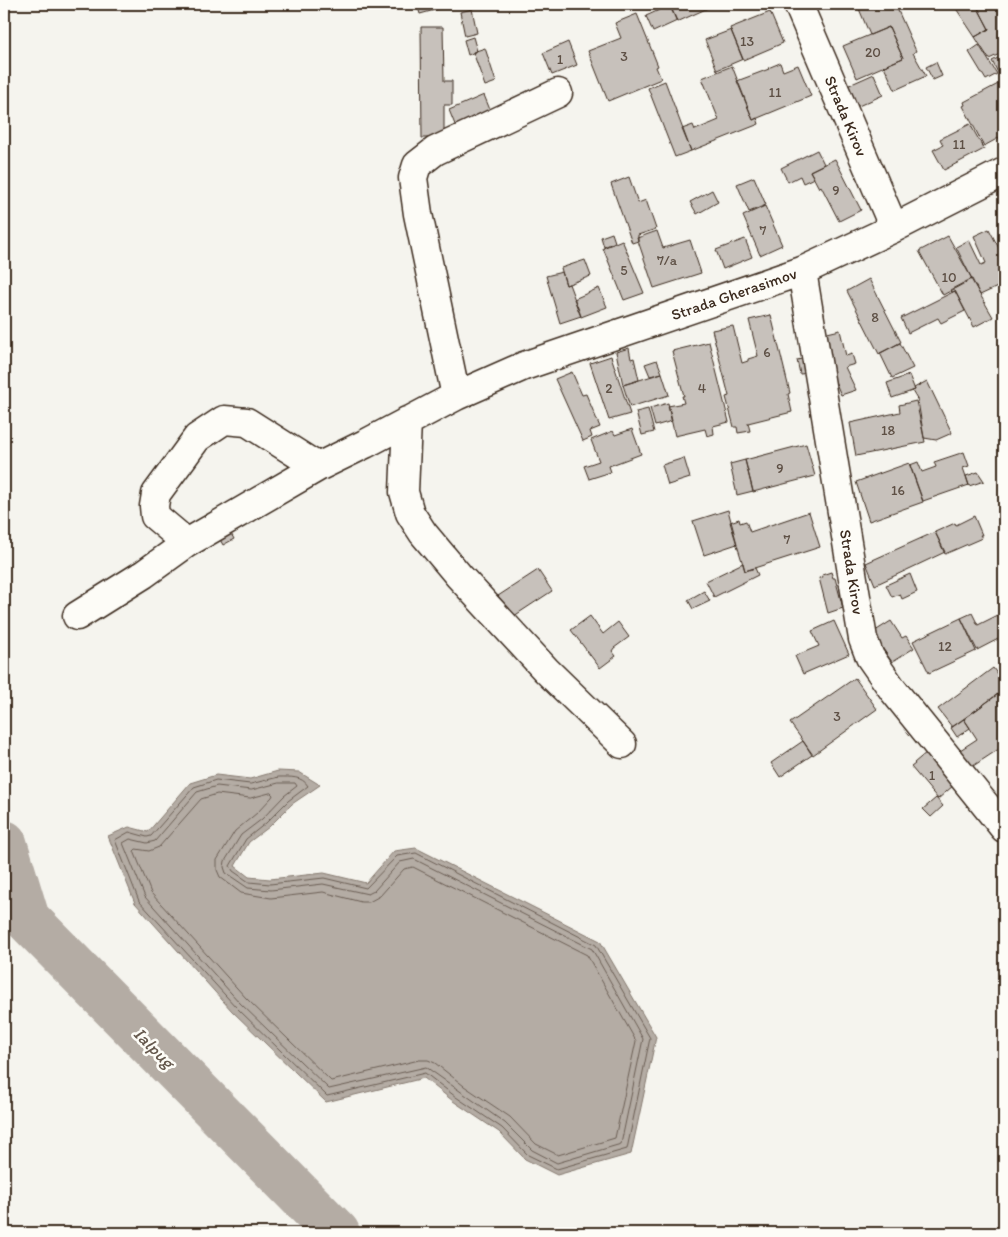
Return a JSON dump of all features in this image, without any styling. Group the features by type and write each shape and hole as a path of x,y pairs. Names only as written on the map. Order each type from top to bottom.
{"street":[{"name":"Strada Kirov","path":"798,4 894,228"},
{"path":"456,396 418,214 413,178 417,165 435,151 558,93"},
{"name":"Strada Gherasimov","path":"77,616 144,574 187,543 318,467 456,396 524,366 802,271 894,228 1004,172"},
{"name":"Strada Kirov","path":"802,271 863,639 870,657 893,690 1004,828"},
{"path":"187,543 154,516 156,494 198,438 224,420 247,422 318,467"},
{"path":"407,421 404,492 410,513 423,533 459,576 546,670 622,744"}],"water":[{"path":"278,771 299,772 320,785 292,804 269,827 249,842 235,866 249,877 270,879 324,873 366,883 394,851 416,848 600,941 656,1037 631,1154 557,1175 525,1159 499,1132 453,1101 424,1078 326,1102 232,1011 135,903 108,836 129,827 148,832 190,783 216,775 250,779"}],"building":[{"path":"417,4 441,4 442,8 420,14"},
{"path":"669,4 717,4 677,22"},
{"path":"857,4 895,4 916,51 913,53 926,76 895,90 884,66 903,58 889,27 870,35"},
{"path":"953,4 980,4 982,6 978,8 989,29 975,37"},
{"path":"986,4 1004,4 1004,52 989,59 975,37 989,29 978,8"},
{"path":"670,5 677,21 653,32 646,16"},
{"path":"472,9 477,33 465,36 460,12"},
{"path":"770,12 783,43 743,60 730,28"},
{"path":"637,14 658,66 656,67 661,79 608,101 588,51 621,38 615,23"},
{"path":"421,27 443,27 444,81 452,81 452,105 444,105 443,138 422,138"},
{"path":"889,27 903,58 857,78 843,46"},
{"path":"731,30 743,59 717,70 705,40"},
{"path":"473,37 477,51 468,55 464,40"},
{"path":"568,42 577,65 552,75 543,53"},
{"path":"979,45 997,74 986,80 969,52"},
{"path":"485,48 496,82 485,86 473,52"},
{"path":"1004,55 1004,81 1003,82 992,61"},
{"path":"936,62 942,76 933,80 926,67"},
{"path":"780,63 783,71 798,65 811,96 753,120 737,81"},
{"path":"732,66 753,120 757,118 759,124 691,151 682,129 693,125 695,130 719,120 702,78"},
{"path":"874,74 883,95 854,108 845,87"},
{"path":"665,81 691,151 675,157 648,88"},
{"path":"1000,83 1002,87 1004,86 1004,135 984,146 963,106 965,105 964,102"},
{"path":"484,95 493,117 458,132 449,110"},
{"path":"970,124 984,149 944,170 933,150 943,145 940,139"},
{"path":"817,150 824,164 810,171 814,178 803,183 800,176 788,182 781,168"},
{"path":"835,159 861,210 839,221 821,186 819,188 810,171"},
{"path":"629,177 638,203 646,200 656,229 638,235 638,241 632,243 611,184"},
{"path":"754,177 766,205 749,212 737,184"},
{"path":"712,190 718,202 697,214 690,202"},
{"path":"765,206 782,245 760,255 743,216"},
{"path":"989,229 1004,258 1004,284 980,295 956,247 969,240 981,265 986,263 974,236"},
{"path":"657,231 663,248 690,240 701,273 654,288 637,238"},
{"path":"612,233 615,242 604,247 601,237"},
{"path":"948,236 972,279 943,295 919,251"},
{"path":"745,239 752,257 723,269 716,250"},
{"path":"622,240 644,293 624,300 603,248"},
{"path":"585,260 591,276 566,285 561,268"},
{"path":"562,272 566,285 569,284 581,316 560,323 546,276"},
{"path":"869,279 901,342 879,354 847,291"},
{"path":"971,279 993,317 974,327 955,291 952,292 950,290"},
{"path":"599,288 607,307 581,317 574,299"},
{"path":"955,291 965,311 941,323 938,318 908,333 901,318"},
{"path":"771,315 790,393 788,394 792,412 748,423 750,431 738,433 737,427 734,427 726,397 729,396 712,330 733,326 742,363 758,356 749,320"},
{"path":"840,330 846,356 852,354 855,364 845,367 856,390 841,395 831,372 823,334"},
{"path":"709,342 729,422 713,426 714,434 707,436 705,429 675,436 668,406 684,403 682,396 684,396 672,351"},
{"path":"900,343 913,368 892,378 880,353"},
{"path":"629,348 631,359 634,358 639,380 623,385 616,352"},
{"path":"611,356 630,414 609,420 590,363"},
{"path":"807,358 810,373 800,374 797,360"},
{"path":"657,360 662,373 650,376 645,364"},
{"path":"572,372 582,395 586,394 600,427 590,431 592,437 583,441 555,379"},
{"path":"662,373 669,395 630,407 623,385"},
{"path":"909,375 915,390 892,398 887,383"},
{"path":"927,381 952,433 936,440 924,438 918,401 912,391"},
{"path":"916,401 925,442 856,456 850,423 900,412 899,405"},
{"path":"668,403 672,421 655,426 650,408"},
{"path":"648,409 654,432 642,435 636,412"},
{"path":"632,429 641,454 609,466 611,472 589,479 584,466 599,461 591,440 613,431 615,435"},
{"path":"806,444 815,476 753,492 745,460"},
{"path":"964,452 969,466 963,468 969,485 923,501 910,465 918,462 922,472 936,467 934,462"},
{"path":"684,458 690,478 668,485 662,465"},
{"path":"745,460 753,491 737,495 730,464"},
{"path":"909,463 923,502 869,521 856,482"},
{"path":"978,472 984,481 969,486 966,476"},
{"path":"728,510 737,544 704,555 693,521"},
{"path":"809,512 820,547 745,571 730,522 739,519 740,523 746,521 750,532"},
{"path":"974,516 982,538 945,554 935,532"},
{"path":"228,528 234,539 223,545 217,534"},
{"path":"935,532 945,552 875,585 866,563"},
{"path":"743,563 745,571 755,568 758,575 714,597 706,581"},
{"path":"538,570 552,591 514,616 498,596"},
{"path":"831,572 833,578 835,578 843,608 828,613 819,578"},
{"path":"910,574 917,592 902,599 900,594 892,597 886,585"},
{"path":"704,591 710,601 693,609 688,600"},
{"path":"1004,612 1004,636 977,650 961,618 972,613 978,625"},
{"path":"590,616 603,634 618,622 629,637 614,648 612,651 616,656 600,668 571,630"},
{"path":"961,618 976,651 929,673 913,641"},
{"path":"834,621 849,654 803,674 795,656 819,646 812,631"},
{"path":"891,621 902,638 906,636 914,648 892,662 872,633"},
{"path":"1004,667 1004,683 996,672"},
{"path":"993,668 1004,683 1004,690 952,727 938,709"},
{"path":"855,678 877,709 813,755 790,723"},
{"path":"999,693 1004,698 1004,742 1000,745 1002,747 970,768 957,752 977,739 964,719"},
{"path":"964,719 970,728 957,737 951,728"},
{"path":"803,741 812,755 780,777 771,763"},
{"path":"927,752 954,785 938,799 911,767"},
{"path":"936,798 943,806 931,817 923,809"}],"waterway":[{"name":"Ialpug","path":"4,843 27,919 337,1233"}]}
